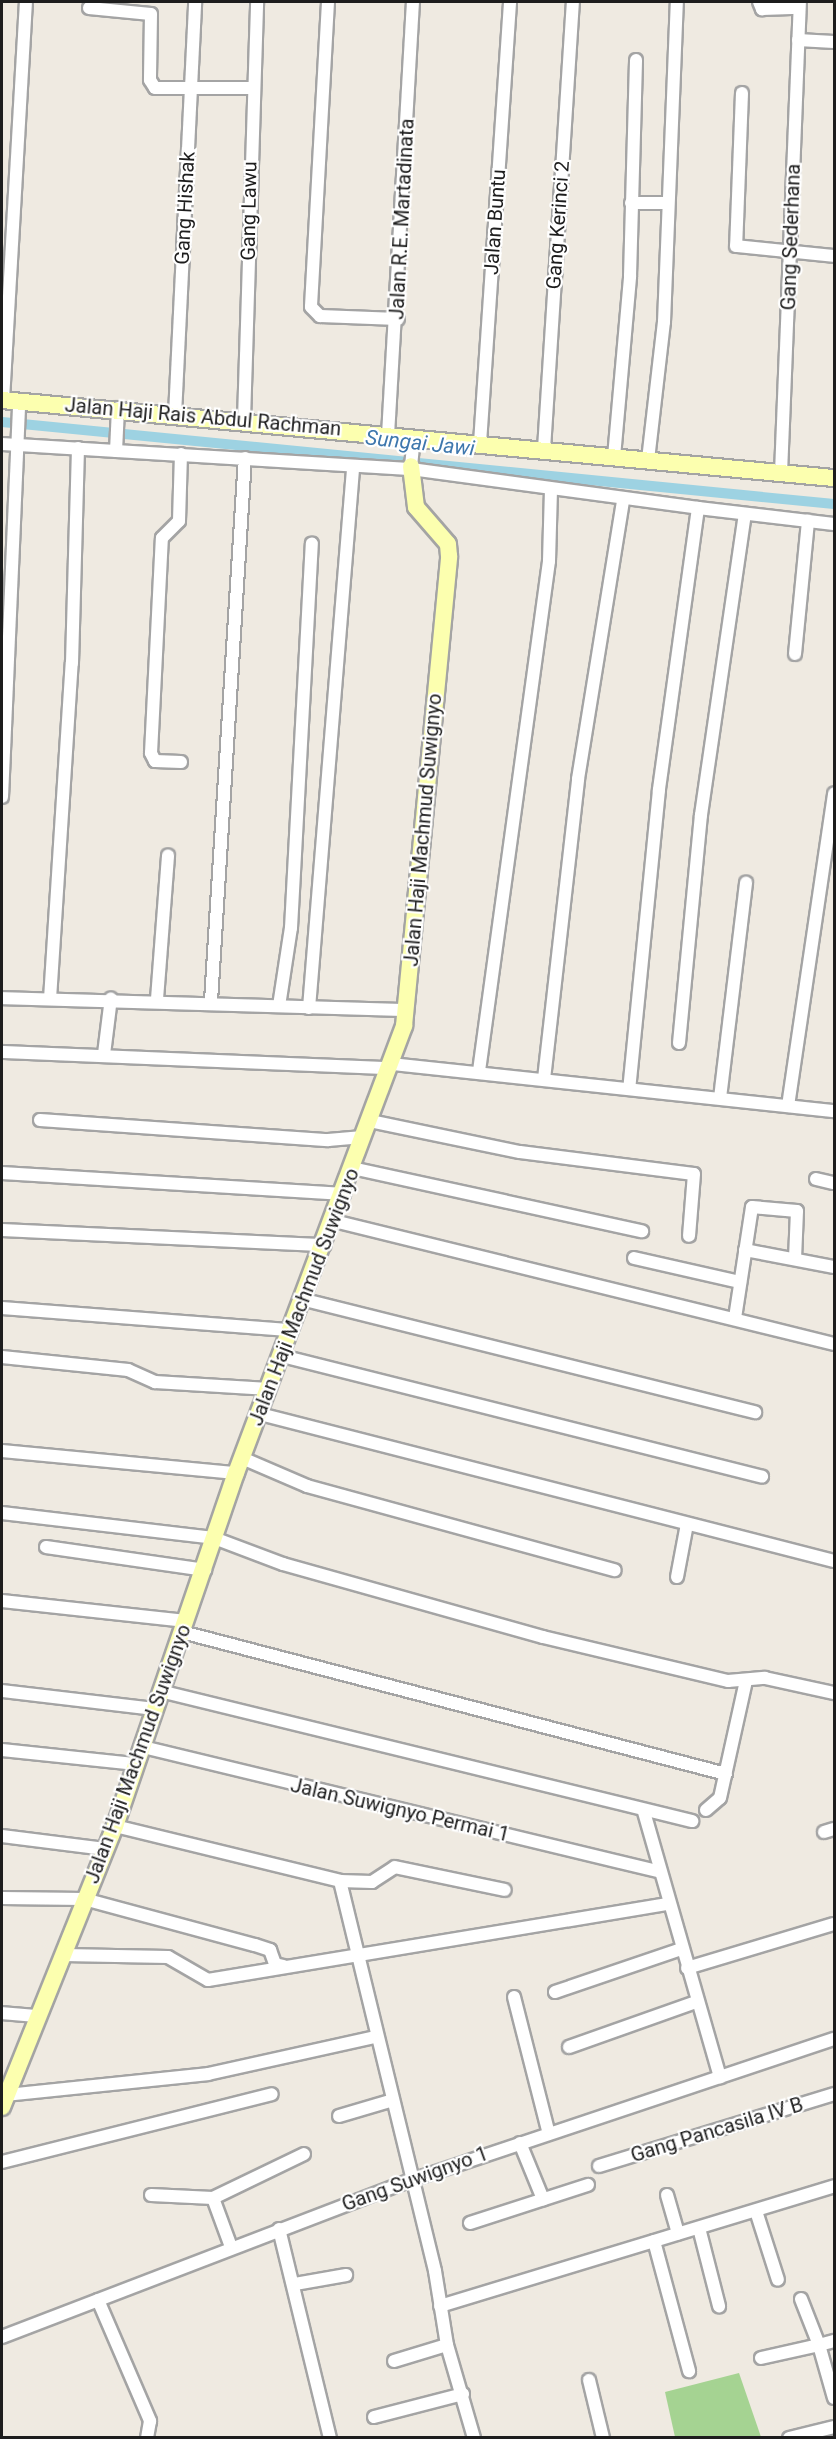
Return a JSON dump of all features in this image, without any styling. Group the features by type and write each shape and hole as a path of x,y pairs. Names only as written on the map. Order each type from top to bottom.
{"street":[{"path":"2,797 18,439 11,402 26,2"},
{"name":"Gang Hishak","path":"175,415 195,2"},
{"name":"Gang Lawu","path":"244,420 252,88 257,2"},
{"path":"328,2 311,307 320,316 398,319"},
{"name":"Jalan R.E. Martadinata","path":"388,435 398,319 413,2"},
{"name":"Jalan Buntu","path":"480,443 510,2"},
{"name":"Gang Kerinci 2","path":"544,449 573,2"},
{"path":"648,460 664,322 677,2"},
{"path":"759,2 762,9 800,5"},
{"name":"Gang Sederhana","path":"781,473 800,5"},
{"path":"89,8 151,14 152,86 252,88"},
{"path":"798,40 834,42"},
{"path":"614,456 631,203 636,60"},
{"path":"742,93 736,246 834,256"},
{"path":"631,203 668,203"},
{"name":"Jalan Haji Rais Abdul Rachman","path":"11,402 118,415 175,415 244,420 388,435 414,441 480,443 834,478"},
{"path":"116,449 118,415"},
{"path":"2,444 18,439 78,448 245,458 353,469 411,468 622,500 834,524"},
{"path":"411,468 414,441"},
{"path":"51,999 72,663 78,448"},
{"path":"181,454 179,522 162,538 151,753 155,761 181,762"},
{"path":"211,1001 245,458"},
{"name":"Jalan Haji Machmud Suwignyo","path":"5,2092 39,2016 115,1826 239,1466 291,1330 305,1300 391,1066 405,1010 449,556 448,544 416,507 411,468"},
{"path":"309,1008 353,469"},
{"path":"478,1071 549,561 551,490"},
{"path":"544,1079 578,779 622,500"},
{"path":"629,1088 659,790 698,508"},
{"path":"679,1043 701,815 745,514"},
{"path":"795,654 808,521"},
{"path":"279,1006 291,928 312,544"},
{"path":"788,1106 834,793"},
{"path":"157,999 168,855"},
{"path":"720,1098 746,883"},
{"path":"2,998 157,999 309,1008 405,1010"},
{"path":"104,1054 111,998"},
{"path":"2,1052 104,1054 478,1071 834,1111"},
{"path":"40,1120 328,1140 363,1137"},
{"path":"370,1121 520,1152 694,1174 689,1236"},
{"path":"352,1168 642,1231"},
{"path":"2,1173 344,1194"},
{"path":"816,1179 834,1182"},
{"path":"735,1318 752,1207 794,1208 799,1217 795,1259"},
{"path":"334,1221 834,1344"},
{"path":"2,1230 325,1245"},
{"path":"745,1250 834,1267"},
{"path":"634,1258 740,1282"},
{"path":"305,1300 755,1412"},
{"path":"2,1308 291,1330"},
{"path":"2,1356 128,1370 155,1382 269,1389"},
{"path":"282,1356 762,1477"},
{"path":"260,1414 834,1561"},
{"path":"2,1451 239,1466 615,1570"},
{"path":"2,1513 214,1538 283,1564 543,1637 746,1681 765,1678 834,1693"},
{"path":"677,1577 687,1524"},
{"path":"46,1547 205,1570"},
{"path":"2,1601 184,1627 726,1774"},
{"path":"706,1810 720,1797 746,1681"},
{"path":"2,1691 155,1709"},
{"path":"160,1691 645,1812 692,1821"},
{"name":"Jalan Suwignyo Permai 1","path":"143,1747 657,1872"},
{"path":"2,1750 136,1764"},
{"path":"645,1812 657,1872 669,1904 696,2002 720,2077"},
{"path":"115,1826 340,1881 372,1882 395,1867 505,1890"},
{"path":"2,1836 105,1849"},
{"path":"340,1881 440,2306 447,2345 474,2438"},
{"path":"2,1898 84,1899 270,1950 275,1964 284,1966"},
{"path":"64,1955 168,1957 208,1980 669,1904"},
{"path":"687,1968 834,1924"},
{"path":"555,1992 681,1949"},
{"path":"514,1997 549,2134"},
{"path":"569,2047 696,2002"},
{"path":"2,2013 39,2016"},
{"path":"5,2092 208,2074 375,2037"},
{"name":"Gang Suwignyo 1","path":"2,2337 231,2247 409,2181 834,2038"},
{"path":"2,2162 272,2094"},
{"name":"Gang Pancasila IV B","path":"599,2166 834,2094"},
{"path":"339,2116 390,2101"},
{"path":"520,2143 543,2199"},
{"path":"151,2195 213,2198 304,2154"},
{"path":"470,2223 588,2185"},
{"path":"440,2306 834,2186"},
{"path":"667,2195 678,2233"},
{"path":"213,2198 231,2247"},
{"path":"756,2211 778,2280"},
{"path":"699,2228 719,2306"},
{"path":"279,2229 295,2284 330,2438"},
{"path":"654,2241 689,2371"},
{"path":"295,2284 346,2275"},
{"path":"801,2299 819,2345 834,2398"},
{"path":"98,2300 150,2421 147,2438"},
{"path":"761,2358 834,2341"},
{"path":"394,2361 447,2345"},
{"path":"589,2380 603,2438"},
{"path":"374,2417 463,2394"},
{"path":"789,2438 834,2427"}],"green space":[{"path":"739,2373 761,2437 675,2437 665,2392"}],"waterway":[{"name":"Sungai Jawi","path":"2,422 834,504"}]}
